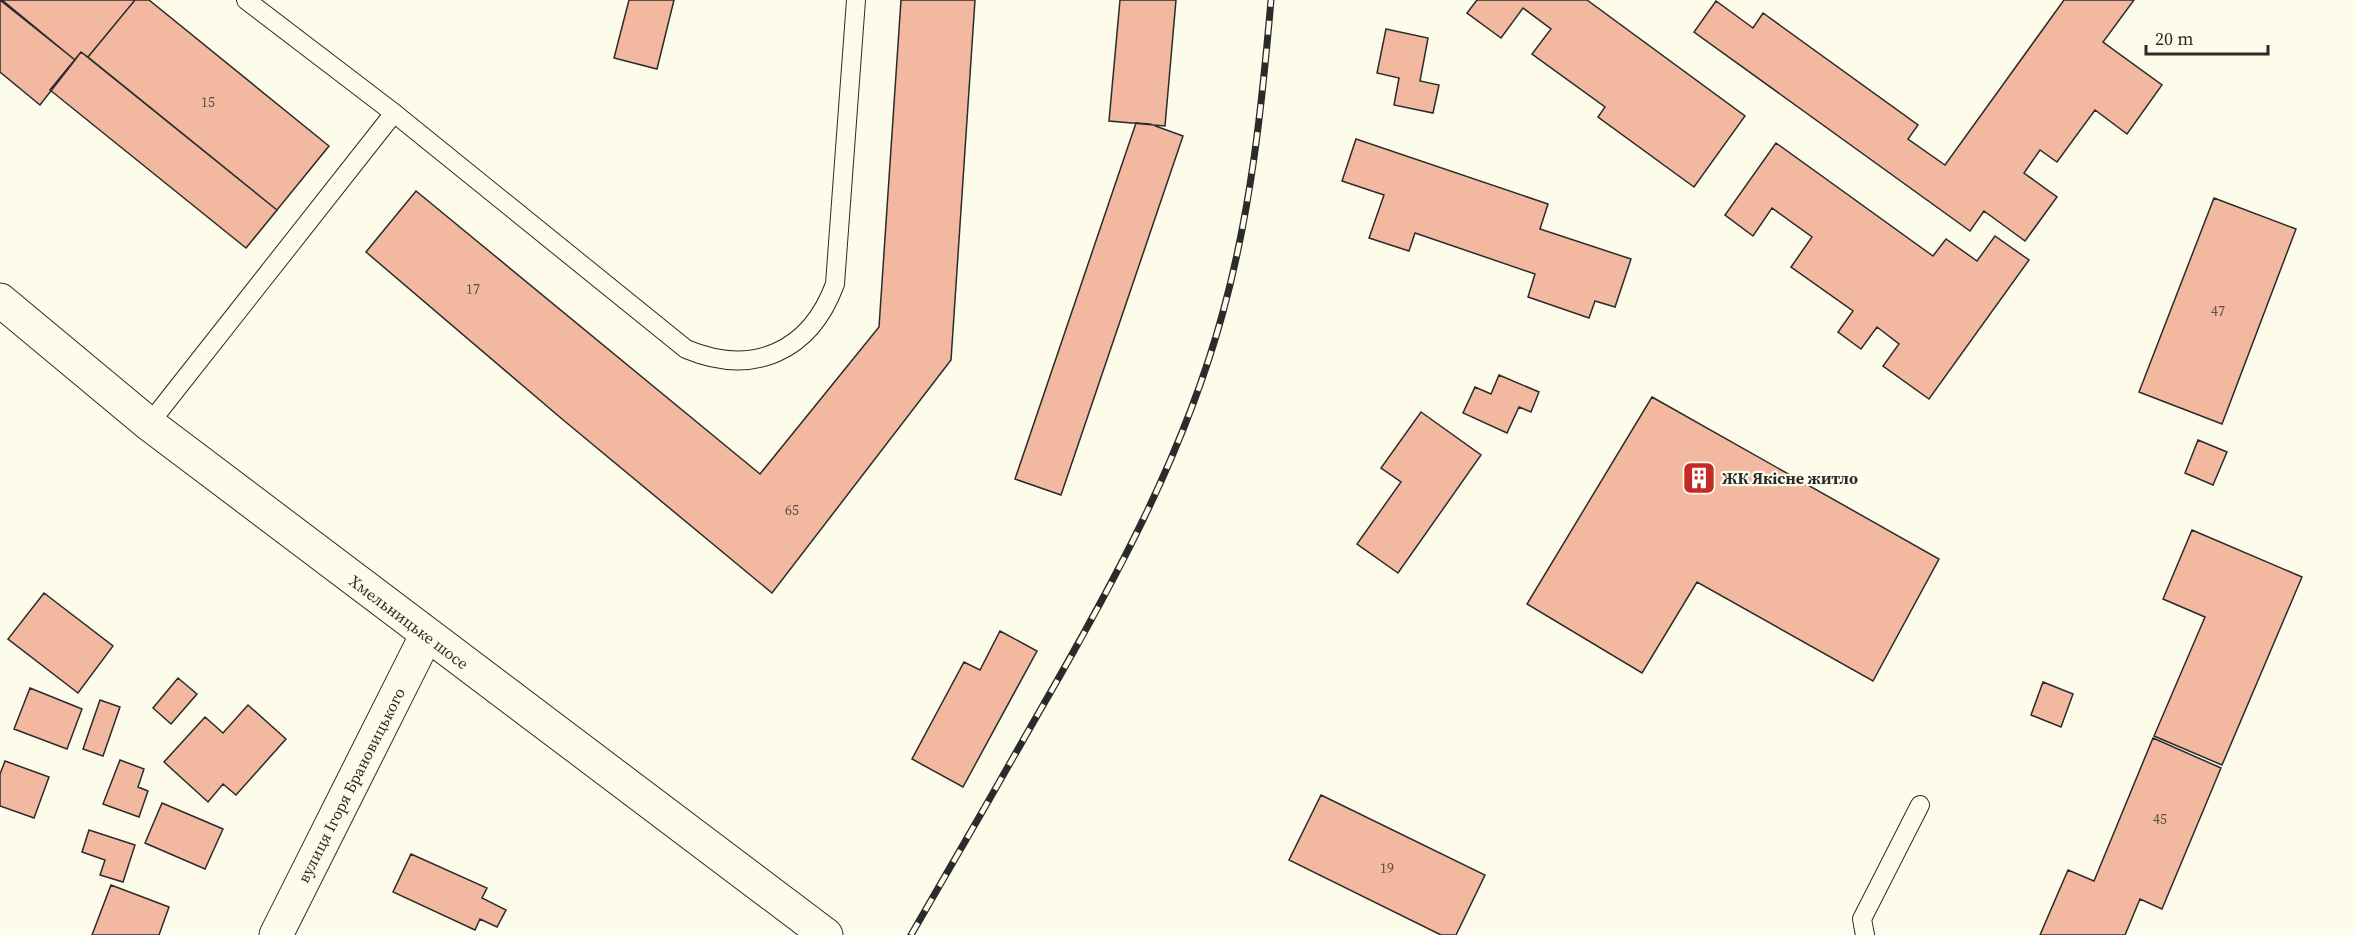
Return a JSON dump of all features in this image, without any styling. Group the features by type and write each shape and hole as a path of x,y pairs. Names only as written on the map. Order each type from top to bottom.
{"street":[{"name":"Хмельницьке шосе","path":"0,300 149,424 426,636 826,935"},
{"name":"вулиця Ігоря Брановицького","path":"276,935 426,636"}],"lane":[{"path":"246,0 394,113 686,349 721,361 759,359 793,344 820,318 835,284 856,0"},
{"path":"149,424 394,113"},
{"path":"1865,935 1862,920 1920,805"}],"building":[{"path":"0,0 75,60 40,105 0,72"},
{"path":"2,0 135,0 88,57 81,52 75,60"},
{"path":"135,0 149,0 329,146 277,210 88,57"},
{"path":"629,0 674,0 657,69 614,58"},
{"path":"901,0 975,0 951,360 772,593 562,419 366,252 416,191 760,474 879,327"},
{"path":"1120,0 1176,0 1165,126 1109,121"},
{"path":"1477,0 1587,0 1745,116 1694,187 1598,117 1605,107 1532,54 1551,29 1523,8 1501,38 1467,13"},
{"path":"2064,0 2134,0 2103,42 2162,85 2127,134 2095,110 2057,162 2040,150 2024,173 2057,197 2025,241 1984,211 1970,231 1694,32 1716,1 1753,28 1763,13 1918,125 1908,139 1945,165"},
{"path":"1386,29 1428,38 1420,81 1439,85 1433,113 1394,105 1399,78 1377,73"},
{"path":"81,52 277,210 246,248 50,90"},
{"path":"1136,123 1150,124 1183,136 1061,495 1015,479"},
{"path":"1356,139 1548,204 1540,229 1631,259 1615,307 1595,301 1589,318 1528,297 1535,274 1415,233 1409,251 1369,238 1384,195 1342,181"},
{"path":"1776,143 1933,256 1946,239 1977,261 1995,236 2029,260 1929,399 1883,366 1899,344 1877,327 1861,349 1838,332 1853,311 1791,267 1812,237 1772,208 1753,236 1725,215"},
{"path":"2214,198 2296,229 2222,424 2139,392"},
{"path":"1499,375 1539,392 1531,412 1519,407 1507,433 1463,413 1475,387 1491,394"},
{"name":"ЖК Якісне житло","path":"1652,397 1939,559 1873,681 1697,582 1642,673 1527,604"},
{"path":"1421,412 1481,455 1398,573 1357,544 1401,482 1381,468"},
{"path":"2198,440 2227,452 2213,485 2185,473"},
{"path":"2192,530 2302,577 2222,765 2154,736 2205,617 2163,599"},
{"path":"44,593 113,646 78,693 8,639"},
{"path":"1000,631 1037,651 963,787 912,759 964,662 980,670"},
{"path":"178,678 197,694 171,724 153,708"},
{"path":"2043,682 2073,694 2061,727 2031,715"},
{"path":"30,688 82,709 67,749 14,729"},
{"path":"100,700 120,707 103,756 83,749"},
{"path":"248,705 286,739 236,795 223,784 208,802 164,762 205,717 223,733"},
{"path":"2153,738 2221,768 2162,909 2140,899 2125,935 2040,935 2068,870 2094,881"},
{"path":"120,760 144,769 138,787 148,791 139,817 103,804"},
{"path":"5,761 49,777 34,818 0,806 0,774"},
{"path":"1321,795 1485,875 1456,935 1441,935 1289,860"},
{"path":"162,803 223,829 205,869 145,843"},
{"path":"89,830 135,845 123,882 100,875 105,860 82,852"},
{"path":"411,854 487,888 482,898 506,910 497,927 480,919 475,930 393,892"},
{"path":"111,885 169,907 159,935 92,935"}],"railway":[{"path":"911,935 1093,617 1144,519 1188,417 1223,312 1241,235 1264,79 1271,0"}],"place":[{"name":"ЖК Якісне житло","path":"1699,478"}]}
